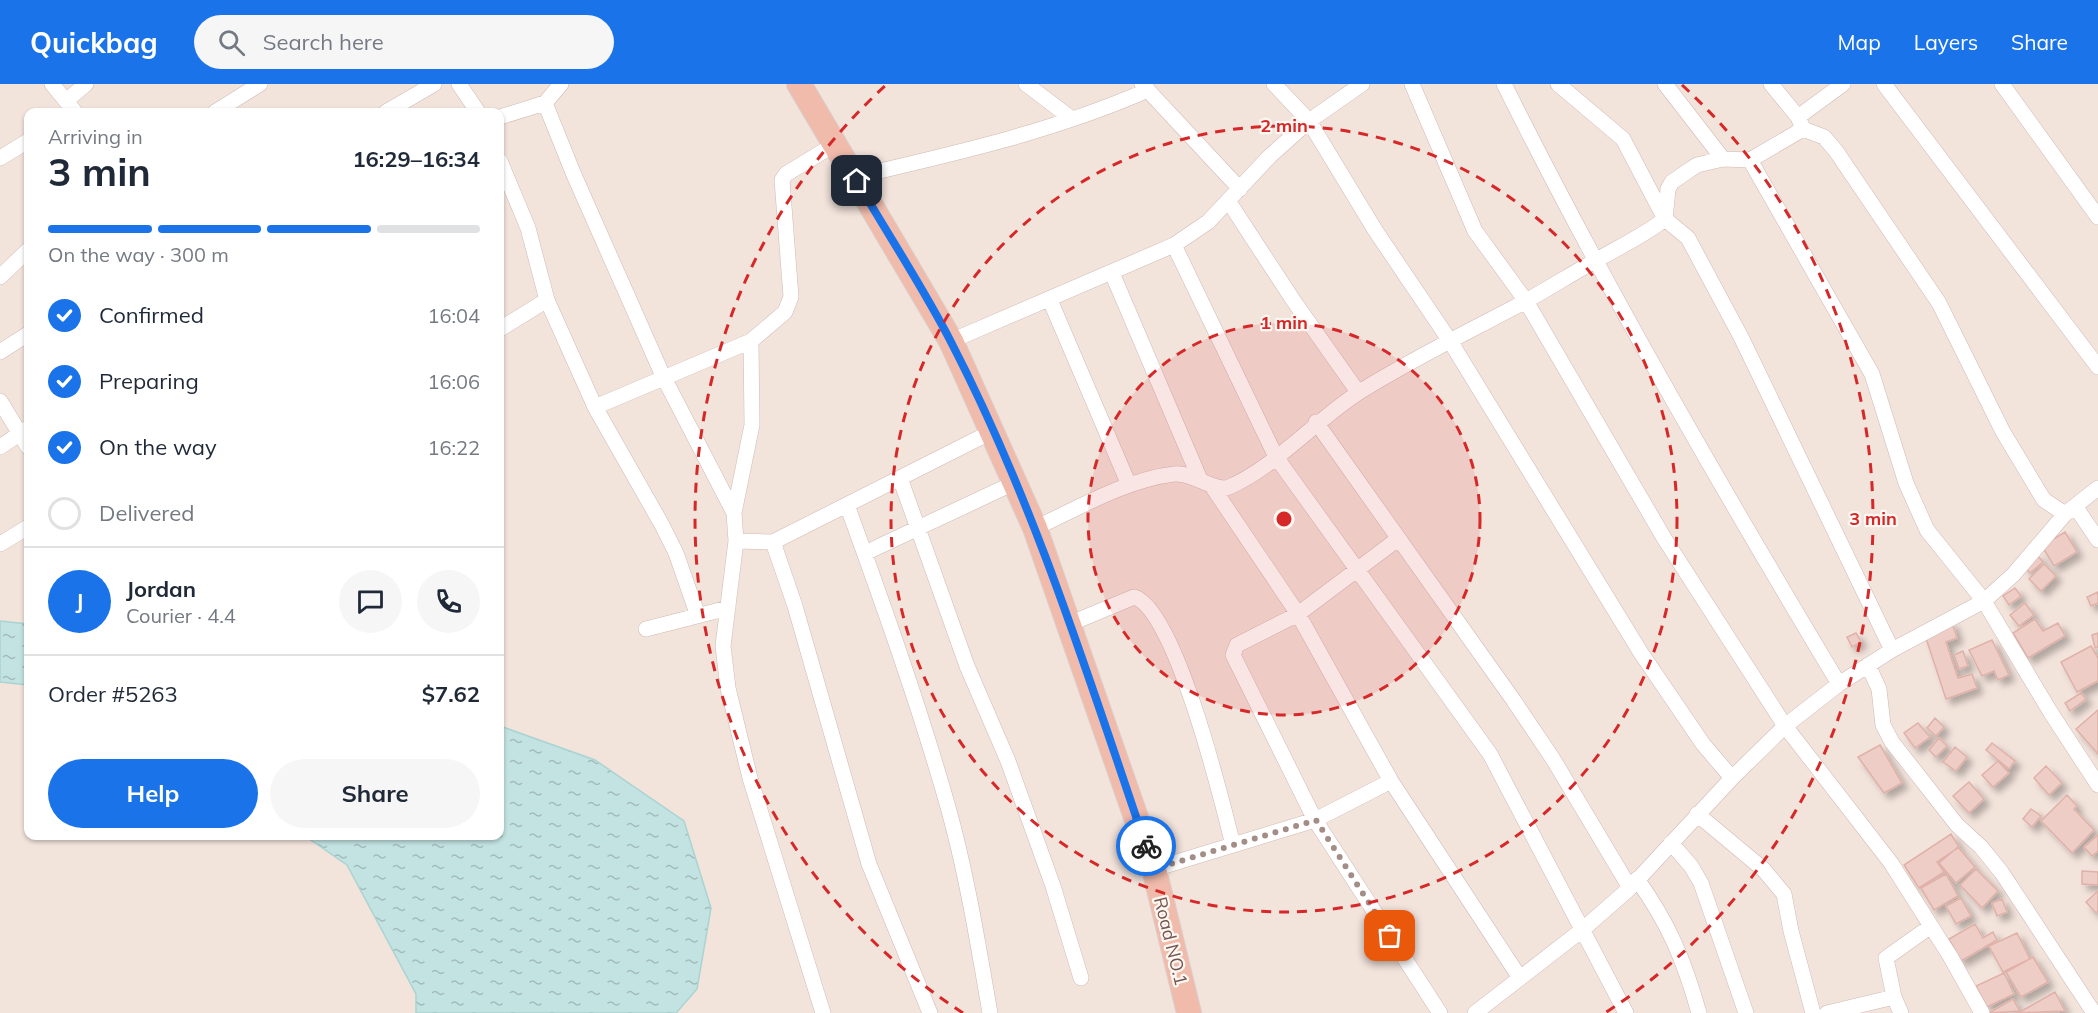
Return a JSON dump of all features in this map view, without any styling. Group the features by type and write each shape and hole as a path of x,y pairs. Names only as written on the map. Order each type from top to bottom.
{"highway":[{"name":"Road NO.1","path":"799,84 951,341 1016,482 1035,528 1154,869 1189,1013"}],"street":[{"path":"52,84 71,107 86,84"},
{"path":"221,108 260,84"},
{"path":"393,108 435,84"},
{"path":"459,84 475,108"},
{"path":"504,116 545,103 561,84"},
{"path":"1026,84 1072,119"},
{"path":"1274,84 1309,121 1375,230 1450,341 1641,652 1703,744 1732,778"},
{"path":"951,341 1174,245 1208,222 1270,156 1309,121 1362,84"},
{"path":"1413,84 1464,210 1489,252 1526,301 1664,538 1785,726 1891,863 1982,1013"},
{"path":"1504,84 1596,261 1733,507 1839,684"},
{"path":"1558,84 1623,139 1665,219 1688,238 1742,337 1892,650"},
{"path":"1665,84 1723,159"},
{"path":"1771,84 1800,123 1824,137 1939,303 2003,432 2044,500 2070,510 2098,540"},
{"path":"1035,528 1129,485 1177,473 1229,487 1276,457 1316,422 1358,392 1644,234 1665,219 1668,189 1672,182 1697,165 1723,159 1750,160 1800,123 1843,84"},
{"path":"1884,84 2098,367"},
{"path":"2002,84 2098,218"},
{"path":"854,177 916,163 1072,119 1145,87 1240,189"},
{"path":"545,103 574,176 663,376 734,513"},
{"path":"0,158 24,143"},
{"path":"595,407 663,376 751,341 785,312 791,297 782,180 786,174 835,144"},
{"path":"1750,160 1872,374 1906,483 1927,530 1984,601 2050,713 2098,785"},
{"path":"504,171 528,228 547,300 595,407 666,534 698,616"},
{"path":"1229,202 1293,300 1358,392"},
{"path":"1174,245 1276,457 1490,754 1626,1013"},
{"path":"0,277 24,254"},
{"path":"1112,273 1205,481 1298,614 1391,782 1520,978"},
{"path":"504,327 547,300"},
{"path":"1050,300 1129,485"},
{"path":"0,352 24,337"},
{"path":"751,341 752,425 734,513 736,541 723,646 728,688 750,778 822,1013"},
{"path":"0,401 24,430 0,447"},
{"path":"1316,422 1514,700 1634,884 1659,910 1683,959 1699,1013"},
{"path":"736,541 773,542 993,431"},
{"path":"900,478 967,666 1008,761 1053,886 1081,978"},
{"path":"865,553 1016,482"},
{"path":"1475,1013 1582,930 1634,884 1697,814 1785,726 1839,684 1868,665 1984,601 2013,575 2070,510 2098,488"},
{"path":"847,505 865,553 948,809 970,898 990,1013"},
{"path":"0,544 24,529"},
{"path":"1398,539 1298,614 1237,645 1233,655 1316,820 1440,1013"},
{"path":"773,542 795,606 868,864 930,1013"},
{"path":"1069,624 1134,597 1148,606 1176,657 1208,746 1233,845"},
{"path":"646,629 728,608"},
{"path":"1868,665 1879,689 1883,725 1892,742 1957,825 1976,842 2002,873 2094,1013"},
{"path":"1154,869 1316,820 1391,782"},
{"path":"1697,814 1763,869 1784,894 1791,932 1813,1013"},
{"path":"1671,843 1692,866 1701,883 1746,1013"},
{"path":"1901,1013 1894,996 1886,958 1931,926"},
{"path":"1827,1013 1894,996"}],"shaded area":[{"path":"0,84 2098,84 2098,1013 0,1013"}],"water":[{"path":"0,621 24,624 24,685 0,682"},
{"path":"504,727 595,760 684,821 711,908 697,989 676,1013 416,1013 416,994 347,865 311,840 504,840"}],"building":[{"path":"2065,532 2077,552 2054,566 2042,546"},
{"path":"2036,554 2043,562 2030,573 2023,565"},
{"path":"2044,564 2056,576 2041,591 2029,579"},
{"path":"2015,588 2021,596 2009,605 2003,596"},
{"path":"2098,592 2098,603 2091,606 2087,597"},
{"path":"2025,603 2034,615 2019,626 2010,615"},
{"path":"2035,619 2043,631 2058,623 2065,636 2028,658 2013,633"},
{"path":"1952,622 1957,638 1946,642 1958,678 1972,674 1977,688 1946,699 1924,632"},
{"path":"1856,633 1861,642 1852,647 1847,637"},
{"path":"2098,633 2098,647 2095,648 2092,635"},
{"path":"1992,640 2009,675 1998,680 1994,671 1982,676 1969,650"},
{"path":"2091,646 2098,658 2098,681 2077,692 2061,662"},
{"path":"1963,651 1968,666 1959,669 1954,655"},
{"path":"2081,693 2086,699 2070,711 2065,703"},
{"path":"2098,710 2098,754 2076,729"},
{"path":"1935,718 1944,727 1936,736 1927,728"},
{"path":"1918,723 1930,737 1915,748 1904,733"},
{"path":"1939,738 1947,746 1936,757 1929,750"},
{"path":"1992,743 2015,761 2009,769 1986,750"},
{"path":"1880,745 1902,783 1884,793 1858,757"},
{"path":"1955,747 1967,757 1956,771 1943,762"},
{"path":"1998,761 2009,773 1993,787 1982,775"},
{"path":"2046,766 2062,783 2049,795 2034,778"},
{"path":"1969,782 1984,799 1969,813 1953,796"},
{"path":"2067,795 2077,806 2074,809 2094,830 2072,853 2041,821"},
{"path":"2031,809 2041,816 2032,827 2023,819"},
{"path":"1951,834 1959,847 1937,862 1944,872 1919,888 1904,865"},
{"path":"2098,835 2098,851 2092,856 2084,847"},
{"path":"1958,847 1975,867 1956,883 1939,863"},
{"path":"1976,869 1998,891 1982,908 1960,885"},
{"path":"2082,871 2098,872 2098,885 2082,884"},
{"path":"1946,874 1958,896 1934,910 1921,888"},
{"path":"2098,891 2098,911 2096,913 2086,902"},
{"path":"1961,898 1971,916 1956,924 1946,906"},
{"path":"2002,899 2007,912 1997,916 1992,903"},
{"path":"1975,924 1983,938 1993,932 1997,940 1961,961 1949,939"},
{"path":"2017,933 2030,959 2003,972 1989,946"},
{"path":"2033,957 2048,982 2021,997 2006,972"},
{"path":"2004,973 2014,994 1987,1007 1976,986"},
{"path":"2055,992 2065,1011 2018,1013"},
{"path":"2013,999 2020,1011 1989,1013"}],"way so far":[{"path":"1146,846 1154,869 1316,820 1390,936"}],"route":[{"path":"857,181 951,341 1008,465 1035,528 1146,846"}]}
